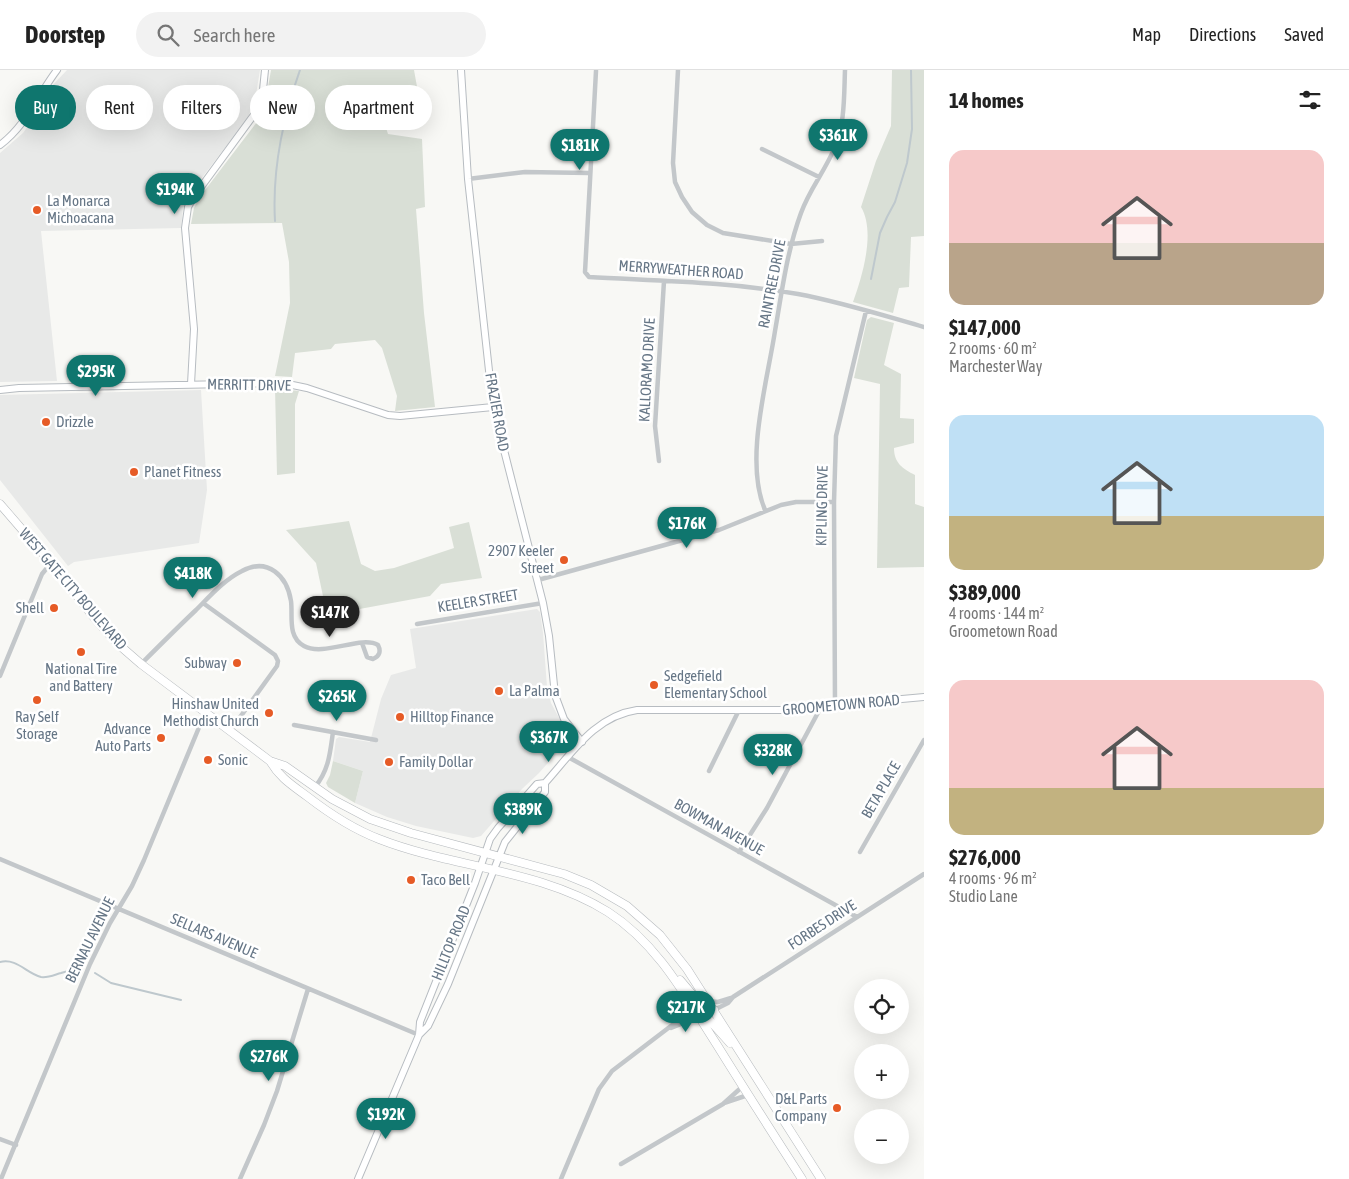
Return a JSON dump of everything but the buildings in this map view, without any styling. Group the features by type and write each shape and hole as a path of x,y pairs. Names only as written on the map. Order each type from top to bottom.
{"main road":[{"name":"WEST GATE CITY BOULEVARD","path":"0,504 118,644 141,664 270,761 284,766 344,806 383,824 537,865 578,878 628,906 669,945 687,969 821,1179"},
{"name":"WEST GATE CITY BOULEVARD","path":"270,761 278,775 326,811 351,826 392,844 572,893 600,908 629,928 666,967 802,1179"},
{"path":"666,967 690,990 702,1006 714,1010"},
{"path":"695,1011 705,1015 742,1055"}],"street":[{"path":"0,145 11,137 24,122 45,86 57,70"},
{"path":"191,384 194,329 185,228 186,216 193,198 256,112 263,90 265,70"},
{"name":"FRAZIER ROAD","path":"460,70 468,179 493,407 543,603 549,636 555,696 564,719 582,742"},
{"path":"678,70 673,163 675,182 692,212 707,226 723,233 791,244 822,242"},
{"name":"RAINTREE DRIVE","path":"765,510 756,478 759,426 781,292 791,244 802,210 835,148 842,117 845,70"},
{"path":"468,179 525,172 589,173 596,71"},
{"path":"762,149 819,177"},
{"name":"MERRYWEATHER ROAD","path":"589,173 585,272 589,277 733,285 781,292 814,298 924,327"},
{"name":"KALLORAMO DRIVE","path":"659,461 656,426 664,281"},
{"name":"KIPLING DRIVE","path":"835,706 834,502 836,436 866,311"},
{"name":"MERRITT DRIVE","path":"0,390 20,388 283,383 307,388 375,412 395,416 493,407"},
{"name":"KEELER STREET","path":"538,580 736,525 765,510 796,502 834,502"},
{"path":"0,676 42,574 50,563"},
{"path":"141,664 223,584 242,571 262,567 269,568 279,574 286,584 291,604 292,631 302,645 310,649 319,649 362,643 377,644 380,649 379,655 373,659 367,657 362,643"},
{"path":"203,603 275,655 278,661 277,666 230,732"},
{"name":"KEELER STREET","path":"417,624 543,603"},
{"name":"GROOMETOWN ROAD","path":"493,870 508,836 545,792 546,783 582,742 602,723 616,716 630,711 644,710 740,710 821,707 924,698"},
{"path":"739,852 771,800 821,707"},
{"path":"709,771 740,710"},
{"name":"BERNAU AVENUE","path":"1,1179 87,972 102,938 144,860 205,712"},
{"path":"294,726 376,740"},
{"path":"315,787 327,769 333,732"},
{"name":"BETA PLACE","path":"860,852 924,740"},
{"name":"BOWMAN AVENUE","path":"568,757 857,917"},
{"name":"GROOMETOWN ROAD","path":"486,852 490,839 498,828 537,784 546,783"},
{"name":"HILLTOP ROAD","path":"358,1179 419,1035 420,1022 486,852"},
{"name":"SELLARS AVENUE","path":"0,859 419,1035"},
{"name":"HILLTOP ROAD","path":"419,1035 428,1026 448,984 486,892 493,870"},
{"name":"FORBES DRIVE","path":"708,1001 718,1002 733,997 924,874"},
{"path":"240,1179 261,1133 277,1091 308,989"},
{"name":"FORBES DRIVE","path":"714,1010 728,1003 733,997"},
{"path":"561,1179 599,1089 607,1076 688,1013 695,1011"},
{"path":"669,1029 691,1020 701,1021"},
{"path":"723,1104 743,1086"},
{"path":"621,1164 723,1104 748,1095"},
{"path":"0,1139 16,1145"}],"shaded area":[{"path":"67,70 260,70 258,85 250,85 250,112 240,128 240,85 163,85 163,130 239,130 191,192 183,208 181,228 41,231 57,381 0,382 0,153 25,130 76,130 76,85 53,85"},
{"path":"271,70 414,70 417,85 325,85 325,130 387,130 388,134 422,139 425,207 416,209 424,313 435,407 395,411 397,396 382,348 375,340 335,344 331,349 295,353 292,377 275,376 290,303 289,262 282,223 191,224 194,208 199,198 251,130 315,130 315,85 268,85"},
{"path":"892,70 924,70 924,236 911,237 909,287 899,288 893,313 853,302 866,254 867,229 861,207 876,161 891,126"},
{"path":"871,317 894,323 884,365 901,374 900,418 914,419 914,443 894,448 894,453 897,462 915,475 915,504 924,507 924,567 877,568 880,384 854,378 867,320"},
{"path":"275,388 299,391 295,404 295,473 277,475"},
{"path":"201,390 207,490 199,543 74,562 68,566 0,480 0,395"},
{"path":"349,521 361,564 375,571 394,568 454,548 449,527 469,522 482,578 441,584 430,596 327,615 316,563 286,530"},
{"path":"537,609 540,612 547,687 551,703 570,738 481,836 473,838 416,826 387,817 355,803 363,771 333,761 336,739 339,737 370,742 381,699 391,675 416,668 410,629"},
{"path":"333,761 363,771 355,803 328,787 326,783"}],"waterway":[{"path":"275,221 275,182 280,144 288,107 300,70"},
{"path":"871,279 880,233 895,202 907,163 912,129 911,70"},
{"path":"0,962 11,962 41,977 49,977 71,971 77,972"},
{"path":"95,973 111,983 181,1000"}],"place":[{"name":"La Monarca Michoacana","path":"37,210"},
{"name":"Drizzle","path":"46,422"},
{"name":"Planet Fitness","path":"134,472"},
{"name":"2907 Keeler Street","path":"564,560"},
{"name":"Shell","path":"54,608"},
{"name":"National Tire and Battery","path":"81,652"},
{"name":"Subway","path":"237,663"},
{"name":"Sedgefield Elementary School","path":"654,685"},
{"name":"La Palma","path":"499,691"},
{"name":"Ray Self Storage","path":"37,700"},
{"name":"Hinshaw United Methodist Church","path":"269,713"},
{"name":"Hilltop Finance","path":"400,717"},
{"name":"Advance Auto Parts","path":"161,738"},
{"name":"Sonic","path":"208,760"},
{"name":"Family Dollar","path":"389,762"},
{"name":"Taco Bell","path":"411,880"},
{"name":"D&L Parts Company","path":"837,1108"}]}
